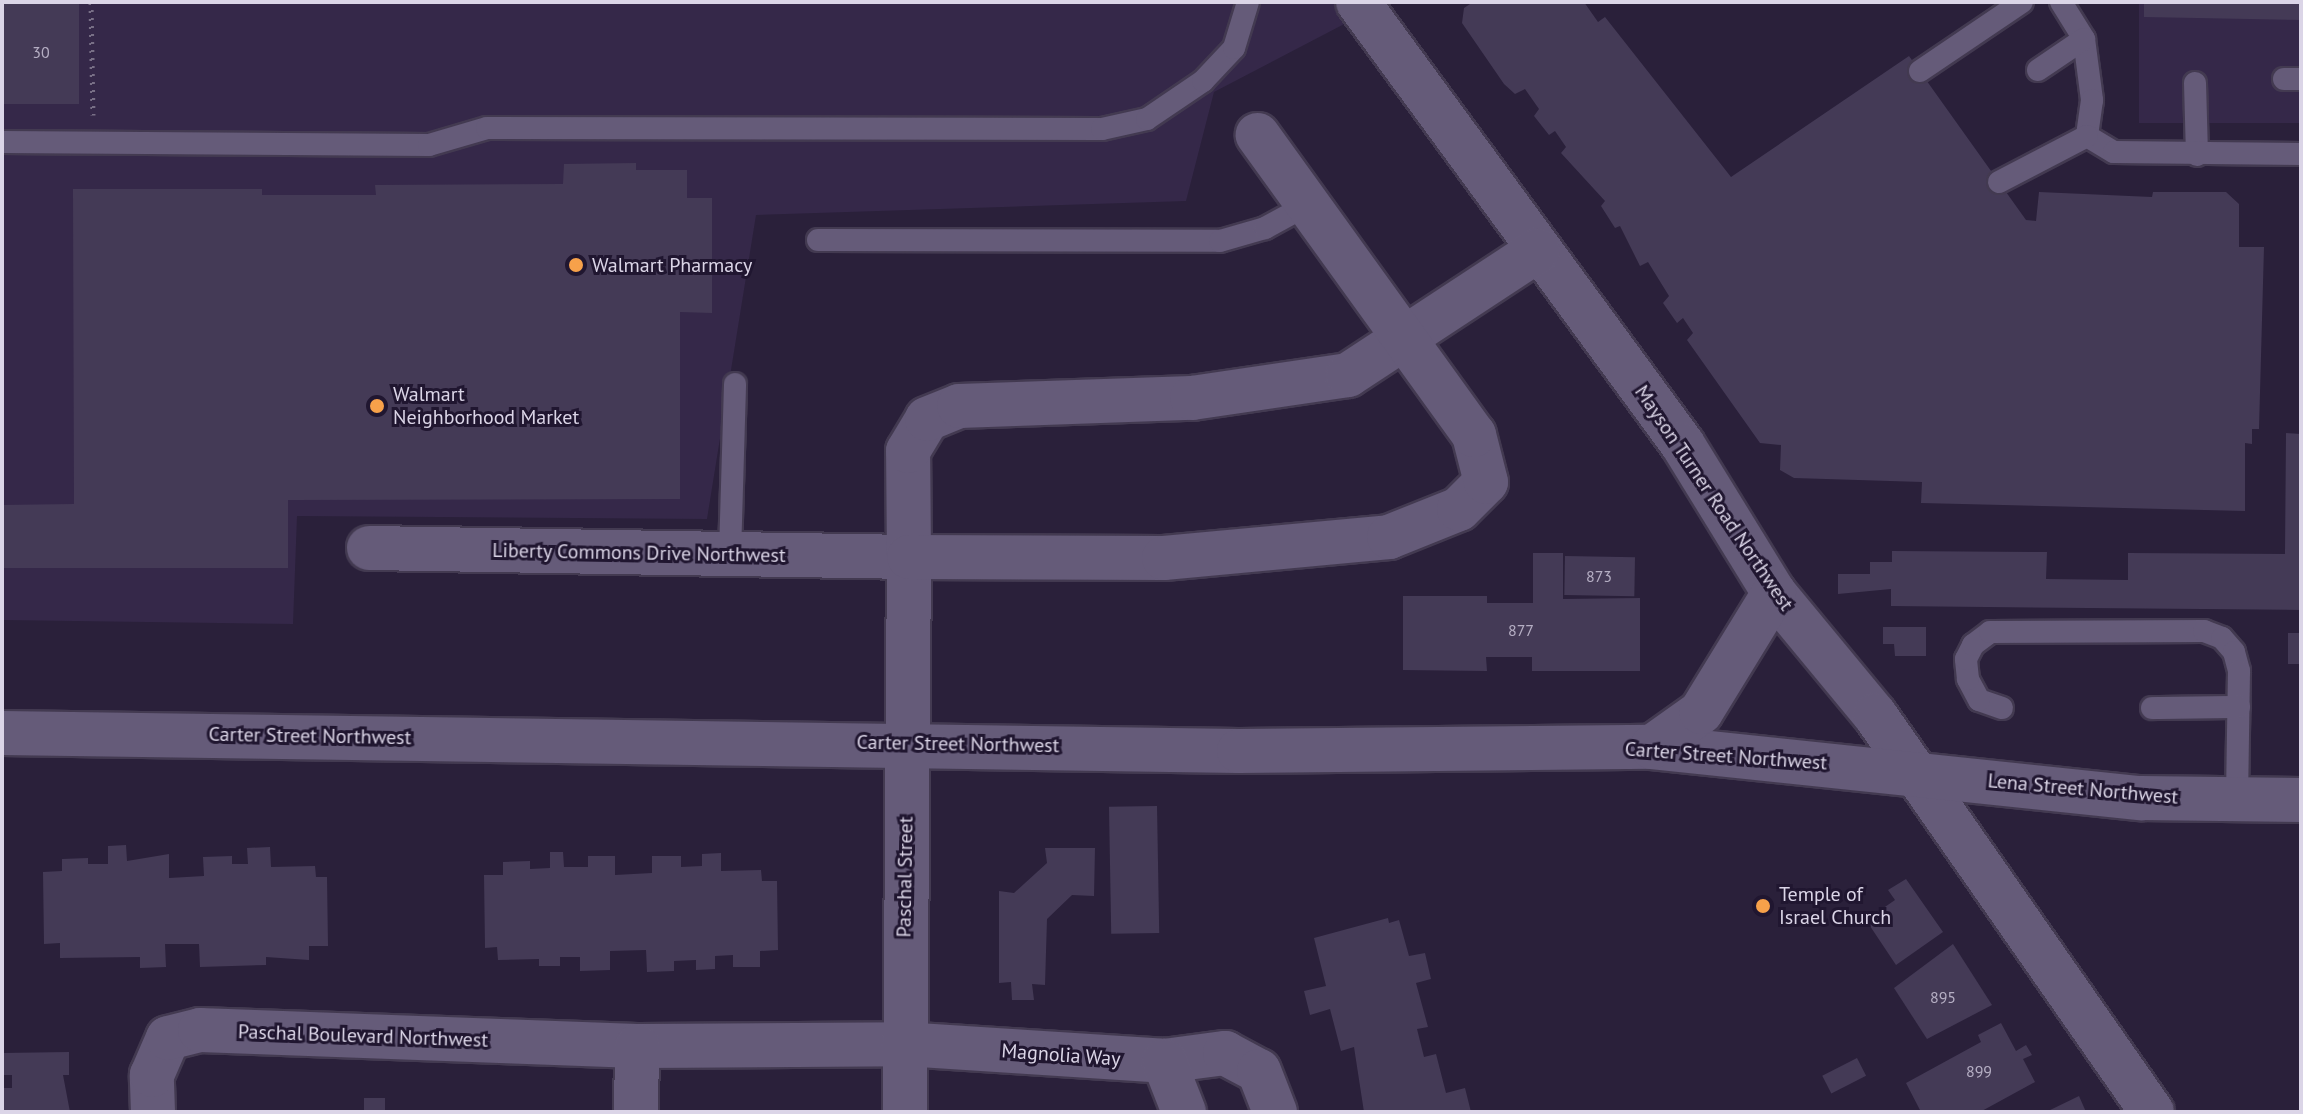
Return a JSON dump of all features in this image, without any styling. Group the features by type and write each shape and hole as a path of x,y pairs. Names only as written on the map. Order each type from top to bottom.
{"street":[{"name":"Mayson Turner Road Northwest","path":"1358,2 1683,445 1774,593 1875,715 2152,1112"},
{"name":"Liberty Commons Drive Northwest","path":"369,548 909,557 1179,557 1389,537 1459,509 1486,482 1474,435 1408,338 1258,135"},
{"path":"907,743 908,451 927,419 959,406 1192,398 1348,375 1538,250"},
{"path":"1652,747 1701,712 1774,593"},
{"name":"Carter Street Northwest","path":"2,733 907,743 1239,751 1652,747 1914,771"},
{"name":"Paschal Street","path":"904,1028 907,743"},
{"name":"Lena Street Northwest","path":"1914,771 2141,798 2301,800"},
{"path":"904,1028 905,1112"},
{"name":"Paschal Boulevard Northwest","path":"153,1112 152,1075 168,1038 200,1030 637,1046 904,1028"},
{"name":"Magnolia Way","path":"904,1028 1164,1061 1225,1053 1259,1071 1275,1112"},
{"path":"636,1112 637,1046"},
{"path":"1164,1061 1184,1112"}],"lane":[{"path":"2,142 429,145 487,128 1102,129 1147,119 1203,81 1234,48 1248,2"},
{"path":"1920,71 2022,2"},
{"path":"2061,2 2084,39 2092,100 2087,136"},
{"path":"2038,70 2084,39"},
{"path":"2195,83 2197,155"},
{"path":"2087,136 2114,152 2301,154"},
{"path":"1999,182 2087,136"},
{"path":"818,240 1220,241 1265,228 1309,204"},
{"path":"730,554 735,384"},
{"path":"2002,708 1979,700 1968,679 1966,659 1973,645 1990,632 2204,631 2222,638 2234,652 2239,707 2237,799"},
{"path":"2152,708 2239,707"}],"path":[{"path":"91,2 93,116"}],"shaded area":[{"path":"2,2 1335,2 1350,21 1214,92 1186,201 756,215 707,519 297,516 293,624 2,620"},
{"path":"2139,2 2301,2 2301,123 2139,123"}],"building":[{"path":"2,2 79,2 79,104 2,104"},
{"path":"1473,2 1584,2 1598,22 1605,17 1731,177 1909,56 2026,220 2036,221 2039,192 2152,197 2153,192 2226,192 2239,204 2239,247 2264,247 2259,429 2252,429 2252,444 2245,443 2245,511 1921,503 1922,482 1794,478 1780,470 1781,445 1760,443 1687,340 1693,333 1683,318 1677,323 1663,303 1669,296 1648,262 1640,266 1620,226 1615,228 1601,206 1605,201 1561,153 1566,147 1555,131 1549,135 1534,116 1539,109 1525,89 1515,94 1504,84 1462,23 1464,8"},
{"path":"2144,2 2301,2 2301,20 2144,17"},
{"name":"Walmart Neighborhood Market","path":"636,163 636,170 687,170 687,198 712,198 712,313 680,312 680,499 288,500 288,568 2,568 2,505 74,504 73,189 262,189 262,195 376,195 375,185 563,184 564,164"},
{"path":"2286,433 2301,434 2301,610 1891,606 1891,589 1838,594 1838,574 1870,574 1870,562 1892,562 1892,551 2047,552 2046,579 2128,580 2128,553 2285,554"},
{"path":"1533,553 1563,553 1563,599 1640,598 1640,671 1532,671 1532,657 1486,657 1487,671 1403,670 1403,596 1487,596 1487,603 1533,603"},
{"path":"1565,556 1635,557 1634,596 1564,595"},
{"path":"1883,627 1926,627 1926,656 1895,656 1894,644 1883,644"},
{"path":"2288,633 2301,633 2301,664 2288,664"},
{"path":"1157,806 1159,933 1111,934 1109,807"},
{"path":"126,845 127,861 169,854 169,878 204,876 203,857 232,856 232,864 248,864 247,848 270,847 271,867 315,866 316,877 327,877 328,946 309,946 309,960 266,957 266,965 200,967 199,944 165,944 166,967 140,968 140,957 60,958 60,943 44,944 43,872 62,871 62,859 88,858 88,864 108,864 108,846"},
{"path":"1045,848 1095,848 1094,896 1072,895 1047,919 1045,985 1032,984 1034,1000 1012,1000 1011,982 999,983 999,891 1014,893 1047,863"},
{"path":"550,852 563,852 564,867 588,867 588,856 615,856 615,875 652,873 652,856 681,856 681,867 702,866 702,854 721,853 721,871 761,870 762,881 777,881 778,950 760,951 760,967 733,967 733,955 715,956 715,969 696,970 696,960 674,961 674,971 647,972 646,950 610,951 610,970 580,971 580,957 560,957 560,966 539,966 539,959 498,960 497,947 485,948 484,875 503,875 503,862 530,861 530,869 550,868"},
{"path":"1906,879 1943,932 1896,965 1866,920 1895,900 1888,890"},
{"path":"1388,918 1389,923 1399,920 1409,956 1425,953 1431,979 1416,983 1428,1027 1417,1029 1424,1057 1436,1054 1446,1093 1465,1088 1471,1112 1364,1112 1354,1047 1341,1051 1330,1009 1310,1015 1304,991 1326,986 1314,938"},
{"path":"1953,944 1992,1005 1927,1039 1894,988"},
{"path":"2001,1023 2016,1051 2026,1045 2032,1055 2023,1059 2035,1082 1980,1112 1921,1112 1906,1083 1981,1042 1978,1035"},
{"path":"69,1052 69,1075 63,1075 70,1112 4,1112 4,1088 12,1088 12,1075 4,1075 3,1053"},
{"path":"1857,1058 1866,1076 1831,1094 1822,1076"},
{"path":"2079,1096 2086,1112 2046,1112"},
{"path":"364,1098 385,1098 385,1112 364,1112"}],"place":[{"name":"Walmart Pharmacy","path":"576,265"},
{"name":"Walmart Neighborhood Market","path":"377,406"},
{"name":"Temple of Israel Church","path":"1763,906"}]}
